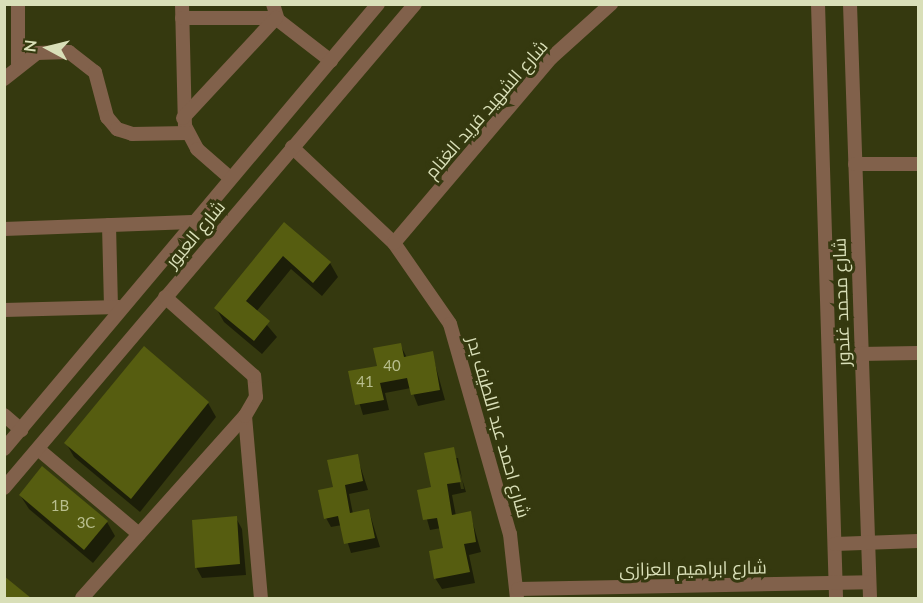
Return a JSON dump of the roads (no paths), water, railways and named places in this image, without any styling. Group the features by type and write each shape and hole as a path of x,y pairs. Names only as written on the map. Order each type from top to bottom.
{"street":[{"path":"18,4 18,64"},
{"name":"شارع العبور","path":"4,449 115,307 192,222 378,4"},
{"name":"شارع العبور","path":"4,488 317,116 415,4"},
{"name":"شارع الشهيد فريد الغنام","path":"394,243 551,58 611,4"},
{"name":"شارع محمد غندور","path":"818,4 836,598"},
{"name":"شارع محمد غندور","path":"850,4 870,598"},
{"path":"229,177 188,133 183,118 182,11 275,11 331,61"},
{"path":"183,118 275,11"},
{"path":"4,80 18,64 48,50 69,52 95,72 107,117 117,129 132,134 188,133"},
{"path":"297,100 317,116"},
{"name":"شارع احمد عبد اللطيف بدر","path":"292,147 394,243 434,295 462,354 510,534 518,594"},
{"path":"855,164 918,164"},
{"path":"4,229 192,222"},
{"path":"4,310 115,307 109,225"},
{"path":"82,598 245,416 256,397 254,376 165,297"},
{"path":"860,354 918,352"},
{"path":"4,415 21,430"},
{"path":"245,416 261,598"},
{"path":"38,449 139,534"},
{"path":"835,544 918,541"},
{"name":"شارع ابراهيم العزازى","path":"518,594 607,593 758,584 869,582"},
{"path":"758,584 758,598"}]}
